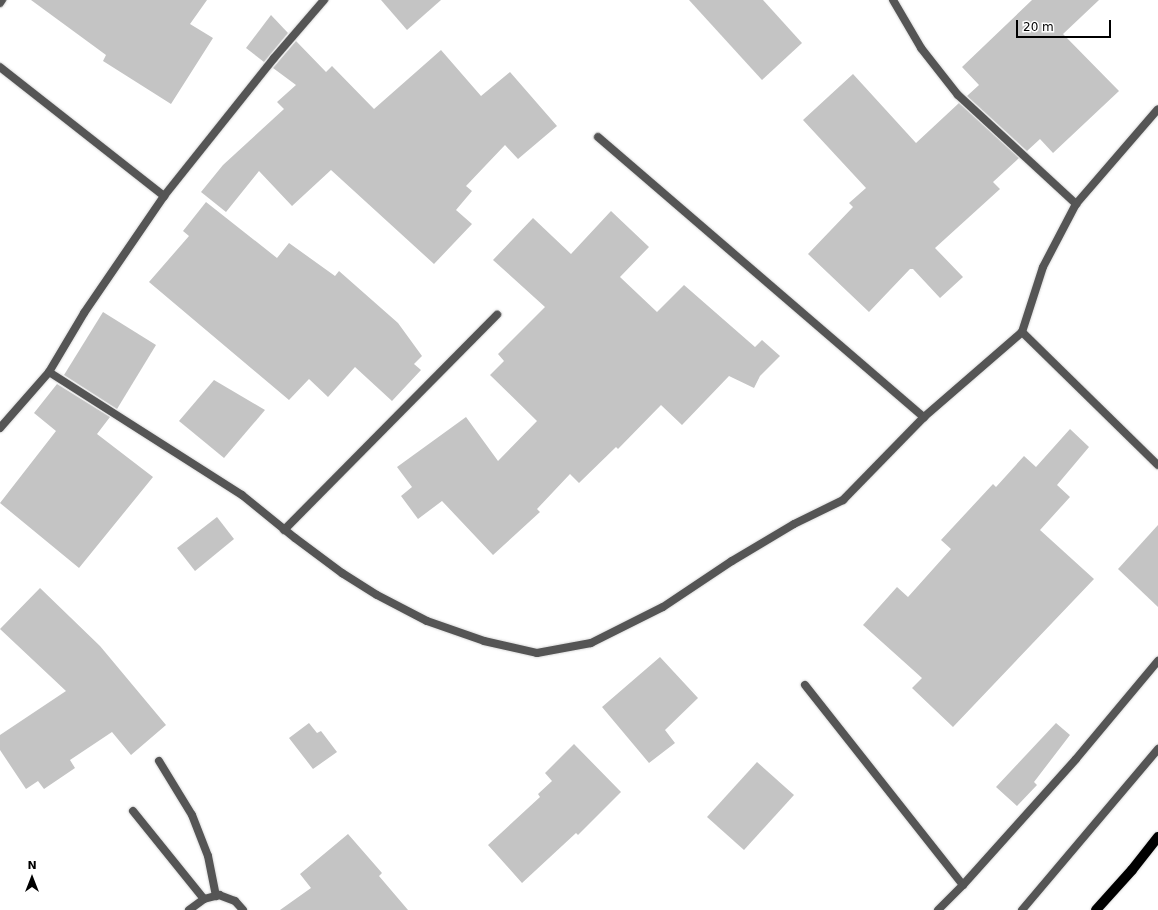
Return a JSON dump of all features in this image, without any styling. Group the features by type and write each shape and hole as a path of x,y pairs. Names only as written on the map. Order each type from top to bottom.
{"main road":[{"path":"1096,910 1132,870 1158,837"}],"street":[{"path":"0,428 49,372 84,313 164,196 274,58 324,0"},
{"path":"893,0 921,48 958,95 1076,204"},
{"path":"0,68 164,196"},
{"path":"49,372 242,495 284,530 342,573 377,595 427,621 484,640 537,653 591,643 663,607 732,561 788,527 843,500 924,417 1022,332 1043,267 1076,204 1158,109"},
{"path":"598,137 924,417"},
{"path":"284,530 496,315"},
{"path":"1022,332 1158,465"},
{"path":"938,910 1076,759 1158,661"},
{"path":"805,685 962,885"},
{"path":"1022,910 1158,749"},
{"path":"159,760 192,815 208,856 216,896"},
{"path":"133,810 204,900"},
{"path":"189,910 204,900 219,895 235,900 242,910"}],"building":[{"path":"31,0 207,0 190,24 213,38 171,104 103,61 106,55"},
{"path":"381,0 441,0 407,30"},
{"path":"689,0 763,0 802,43 762,80"},
{"path":"1032,0 1099,0 1063,34 1119,91 1053,153 1040,139 1027,151 967,96 979,85 962,67"},
{"path":"271,15 288,33 264,62 246,48"},
{"path":"296,41 326,72 332,66 374,109 441,50 481,96 510,72 557,126 518,159 505,145 466,186 472,191 456,210 472,224 434,264 331,170 292,206 259,171 226,212 201,192 223,165 284,109 277,102 296,85 273,68"},
{"path":"853,74 916,143 959,103 1019,158 993,182 1000,189 935,248 963,277 940,298 913,269 910,269 869,312 808,254 853,207 849,203 866,188 803,120"},
{"path":"206,202 277,258 289,243 335,276 339,271 398,323 422,356 414,364 421,370 392,401 355,367 328,397 309,379 289,400 149,282 189,236 183,231"},
{"path":"611,211 649,247 620,277 657,312 684,285 755,347 762,340 780,356 760,376 754,388 729,376 682,425 661,405 618,449 616,447 579,483 570,474 537,509 540,512 493,555 442,501 418,519 401,496 412,487 397,467 466,417 498,461 537,421 490,375 504,361 498,354 545,307 493,260 533,218 571,254"},
{"path":"103,312 156,345 117,409 64,375"},
{"path":"214,380 265,410 224,458 179,421"},
{"path":"57,384 110,417 97,434 153,477 79,568 0,503 56,431 34,413"},
{"path":"1070,429 1089,447 1057,485 1070,497 1040,530 1094,579 953,727 912,688 922,678 863,625 897,587 908,597 951,549 941,540 993,484 996,487 1024,456 1036,467"},
{"path":"217,517 234,539 195,571 177,548"},
{"path":"1158,525 1158,607 1118,569"},
{"path":"40,588 100,646 166,725 131,755 112,732 70,760 75,768 44,789 38,781 26,789 0,750 0,735 66,691 0,629"},
{"path":"660,657 698,698 665,730 675,743 649,763 602,707"},
{"path":"309,723 317,733 321,731 337,752 313,769 289,738"},
{"path":"1056,723 1070,735 1034,782 1037,785 1017,806 996,787"},
{"path":"574,744 621,792 578,835 576,833 522,883 488,845 540,797 538,794 552,781 545,773"},
{"path":"757,762 794,795 744,850 707,817"},
{"path":"348,834 382,873 379,876 408,910 280,910 311,888 300,874"}]}
